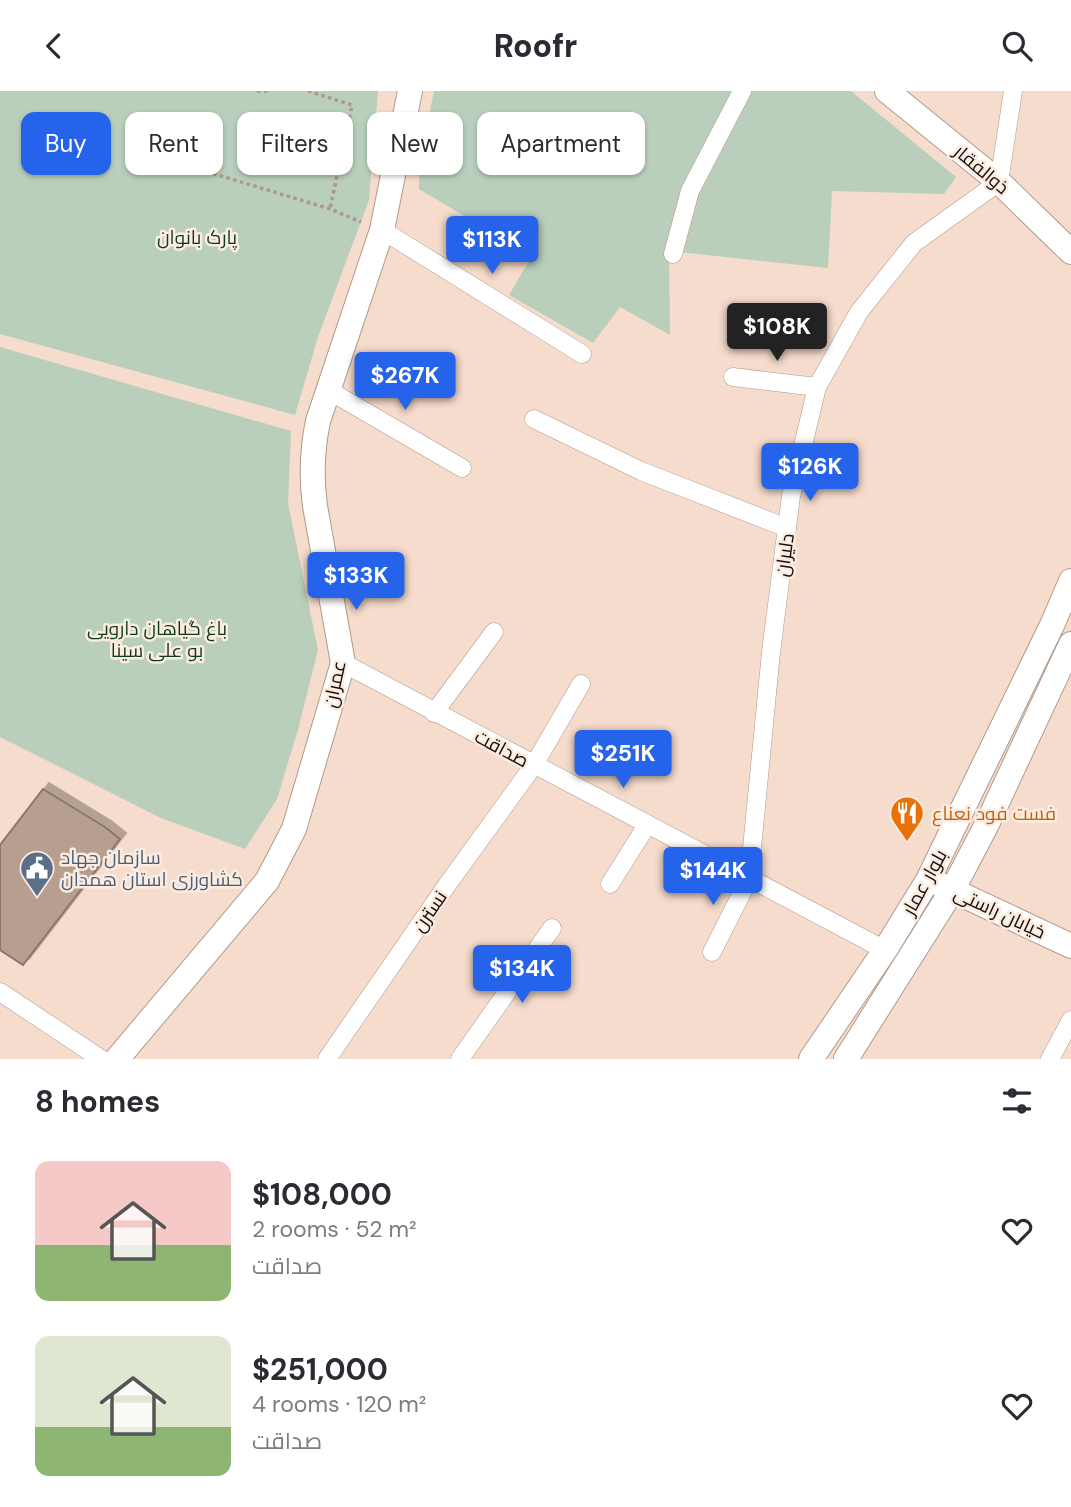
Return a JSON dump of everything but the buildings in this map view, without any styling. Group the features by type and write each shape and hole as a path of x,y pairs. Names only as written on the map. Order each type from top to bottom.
{"street":[{"name":"عمران","path":"117,1059 267,880 294,829 343,663 312,484 313,443 382,230 410,91"},
{"path":"673,254 690,191 742,91"},
{"name":"ذوالفقار","path":"887,91 999,181 1071,253"},
{"path":"999,181 1013,91"},
{"name":"دلیران","path":"749,879 771,652 791,496 817,387 859,312 914,243 999,181"},
{"path":"382,230 582,354"},
{"path":"733,377 817,387"},
{"path":"328,390 462,468"},
{"path":"534,419 641,471 788,528"},
{"name":"بلوار عمار","path":"811,1059 885,950 928,880 1071,581"},
{"path":"434,713 494,632"},
{"name":"بلوار عمار","path":"846,1059 953,889 1063,678 1071,644"},
{"name":"صداقت","path":"343,663 885,950"},
{"name":"نسترن","path":"327,1059 534,765 581,684"},
{"path":"610,884 647,825"},
{"path":"712,952 749,879"},
{"name":"خیابان راستی","path":"928,880 953,889 1071,946"},
{"path":"460,1059 552,928"},
{"path":"0,992 101,1059"},
{"path":"1050,1059 1071,1020"}],"path":[{"path":"257,91 270,91"},
{"path":"308,91 352,105 330,209"},
{"path":"218,175 330,209 382,230"}],"green space":[{"name":"پارک بانوان","path":"0,91 378,91 376,112 367,112 367,175 371,175 369,200 318,337 295,415 0,334"},
{"path":"434,91 851,91 956,177 944,194 832,191 828,268 669,251 670,335 620,307 593,343 509,295 532,256 419,189 419,175 463,175 463,112 430,112"},
{"name":"باغ گیاهان دارویی بو علی سینا","path":"0,347 291,431 288,503 318,650 277,799 245,849 161,818 0,737"}],"place":[{"name":"فست فود نعناع","path":"907,843"},
{"name":"سازمان جهاد کشاورزی استان همدان","path":"37,898"}]}
